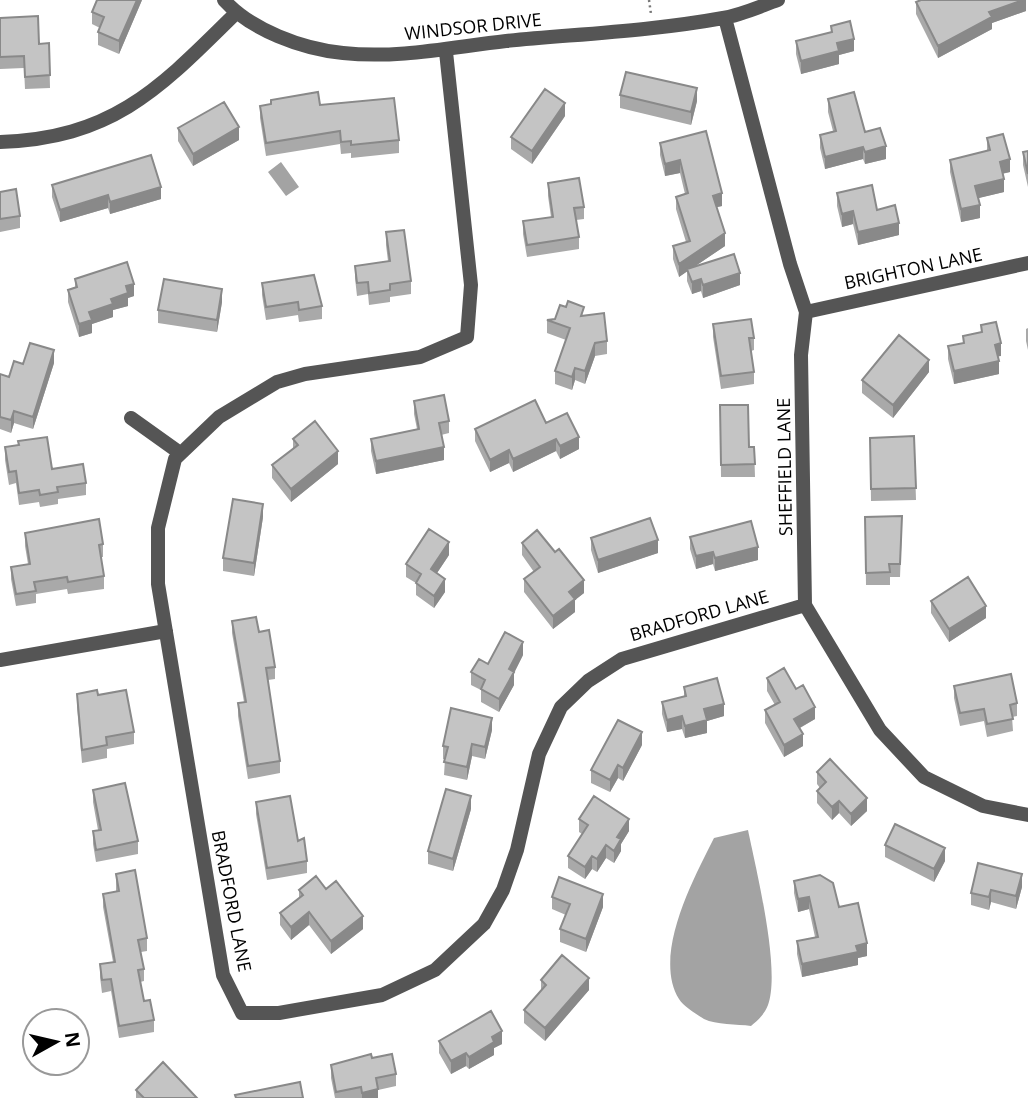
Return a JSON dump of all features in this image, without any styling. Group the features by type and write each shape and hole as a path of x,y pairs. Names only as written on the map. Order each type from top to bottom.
{"street":[{"name":"WINDSOR DRIVE","path":"224,0 236,13 282,37 341,53 446,52 492,43 725,18 779,0"},
{"path":"0,142 29,141 91,126 120,113 166,81 236,13"},
{"name":"SHEFFIELD LANE","path":"725,18 790,264 806,312 802,355 805,604"},
{"name":"BRADFORD LANE","path":"446,52 471,285 467,337 420,357 305,374 277,382 230,408 175,459 157,537 156,568 223,975 242,1013 279,1013 382,995 407,985 448,960 484,924 513,863 545,737 561,706 588,681 622,659 805,604"},
{"name":"BRIGHTON LANE","path":"806,312 1028,263"},
{"path":"131,418 180,453"},
{"path":"805,604 880,730 924,777 983,806 1028,815"},
{"path":"0,660 166,631"}],"shaded area":[{"path":"281,162 299,187 286,196 268,172"},
{"path":"748,830 766,919 771,968 768,1005 751,1026 709,1021 687,1007 679,999 672,981 670,961 679,917 714,838"}],"building":[{"path":"97,0 137,0 119,41 98,32 104,17 92,12"},
{"path":"1023,0 989,12 992,17 938,46 916,2"},
{"path":"38,16 39,44 49,43 50,75 25,77 24,56 0,57 0,18"},
{"path":"850,21 854,39 837,43 839,51 801,61 796,41 832,32 831,26"},
{"path":"626,72 697,88 691,112 620,95"},
{"path":"545,89 565,103 532,151 511,137"},
{"path":"318,92 320,105 394,98 399,140 351,145 351,141 341,142 340,131 266,143 260,106 271,104 271,100"},
{"path":"854,92 865,132 880,128 886,146 865,152 863,147 825,157 820,135 836,131 828,99"},
{"path":"224,102 239,127 193,154 178,128"},
{"path":"706,131 722,193 713,196 725,233 679,264 673,246 690,241 676,197 688,193 680,160 665,164 660,143"},
{"path":"1003,134 1010,159 1000,162 1004,179 975,186 980,205 961,209 950,160 990,150 987,138"},
{"path":"1028,151 1028,174 1023,152"},
{"path":"151,155 161,187 110,202 108,195 60,210 52,185"},
{"path":"579,178 584,207 574,208 579,237 527,245 523,221 553,217 548,183"},
{"path":"872,185 877,210 895,205 899,223 858,232 853,211 842,214 837,193"},
{"path":"16,189 20,216 0,219 0,192"},
{"path":"404,230 411,281 390,284 390,290 369,293 368,282 357,283 355,266 390,261 386,232"},
{"path":"734,254 740,273 703,285 701,279 692,282 687,269"},
{"path":"127,262 134,284 126,286 128,293 111,299 113,304 89,312 92,320 79,324 68,290 77,287 75,279"},
{"path":"314,275 322,306 299,310 298,302 266,307 262,283"},
{"path":"164,279 222,289 217,320 158,310"},
{"path":"568,301 584,307 581,316 604,313 607,341 595,343 585,371 575,368 572,377 555,371 570,328 547,320 555,319 560,305 566,307"},
{"path":"751,319 754,338 749,338 754,372 721,376 713,324"},
{"path":"996,322 1001,343 995,345 999,361 954,371 948,346 964,343 963,336 982,332 981,325"},
{"path":"899,335 929,360 893,405 862,380"},
{"path":"30,343 54,350 33,417 14,411 11,420 0,417 0,374 9,377 14,361 23,364"},
{"path":"444,395 449,421 439,423 444,447 376,461 371,439 419,429 414,401"},
{"path":"535,400 546,423 567,413 579,437 560,446 556,439 513,459 509,450 490,460 475,429"},
{"path":"720,405 748,405 749,447 754,447 755,464 721,465"},
{"path":"315,421 338,451 291,489 272,465 298,445 293,439"},
{"path":"914,436 916,488 871,489 870,438"},
{"path":"47,437 52,469 83,464 86,483 57,487 58,492 40,495 39,490 19,493 16,471 9,472 5,447 19,445 18,441"},
{"path":"233,499 263,504 254,563 223,558"},
{"path":"902,516 900,564 889,564 890,572 866,573 865,517"},
{"path":"650,518 658,540 598,560 591,538"},
{"path":"99,519 103,544 99,545 104,576 68,582 67,577 34,582 36,591 16,594 11,567 30,564 25,533"},
{"path":"751,521 758,547 715,558 713,552 696,556 690,537"},
{"path":"429,529 449,542 431,569 445,579 434,596 416,583 421,574 406,564"},
{"path":"537,530 555,552 559,549 584,580 569,592 575,599 553,616 524,579 540,567 522,543"},
{"path":"968,577 986,606 949,629 931,601"},
{"path":"256,617 259,632 269,630 275,667 266,668 280,761 248,766 238,703 246,702 232,621"},
{"path":"505,632 523,642 509,669 514,672 499,699 481,689 485,680 471,672 479,659 488,664"},
{"path":"784,668 796,689 803,685 815,707 794,719 803,734 784,745 765,710 780,702 767,678"},
{"path":"1011,674 1017,703 1010,705 1013,719 987,724 984,709 960,713 954,686"},
{"path":"717,678 724,704 704,709 707,720 685,726 682,716 667,720 662,702 686,696 684,687"},
{"path":"97,690 98,695 126,690 134,732 106,737 107,745 82,750 77,694"},
{"path":"451,708 492,718 485,747 472,744 467,767 444,762 448,747 443,746"},
{"path":"618,720 642,732 623,768 618,765 610,780 591,770"},
{"path":"830,759 867,798 851,814 839,801 832,807 817,791 826,782 817,772"},
{"path":"125,783 138,841 96,850 93,831 101,830 93,790"},
{"path":"446,789 471,796 453,859 428,851"},
{"path":"290,796 298,841 304,838 307,861 267,868 256,802"},
{"path":"594,796 629,819 617,837 621,839 614,851 606,845 597,859 592,856 585,867 568,856 588,825 579,819"},
{"path":"895,824 945,848 934,869 885,845"},
{"path":"978,863 1022,874 1016,896 991,890 989,897 971,893"},
{"path":"135,870 147,938 138,940 144,969 138,970 144,1001 150,1000 154,1020 119,1026 111,979 102,980 100,964 115,962 103,894 119,891 116,874"},
{"path":"820,875 833,883 839,907 858,903 867,943 856,946 858,952 802,964 797,941 818,937 809,897 798,899 794,881"},
{"path":"316,876 326,889 336,881 363,916 331,941 309,912 291,927 280,913 303,895 299,890"},
{"path":"559,877 603,894 586,939 560,929 570,904 552,897"},
{"path":"562,955 589,978 545,1028 524,1010 546,985 541,980"},
{"path":"491,1011 502,1031 492,1037 494,1042 469,1057 466,1053 451,1061 439,1041"},
{"path":"371,1054 372,1058 392,1054 396,1074 376,1078 378,1089 362,1093 361,1087 336,1092 331,1065"},
{"path":"163,1062 197,1098 144,1098 136,1090"},
{"path":"300,1082 303,1098 236,1098 235,1095"}]}
